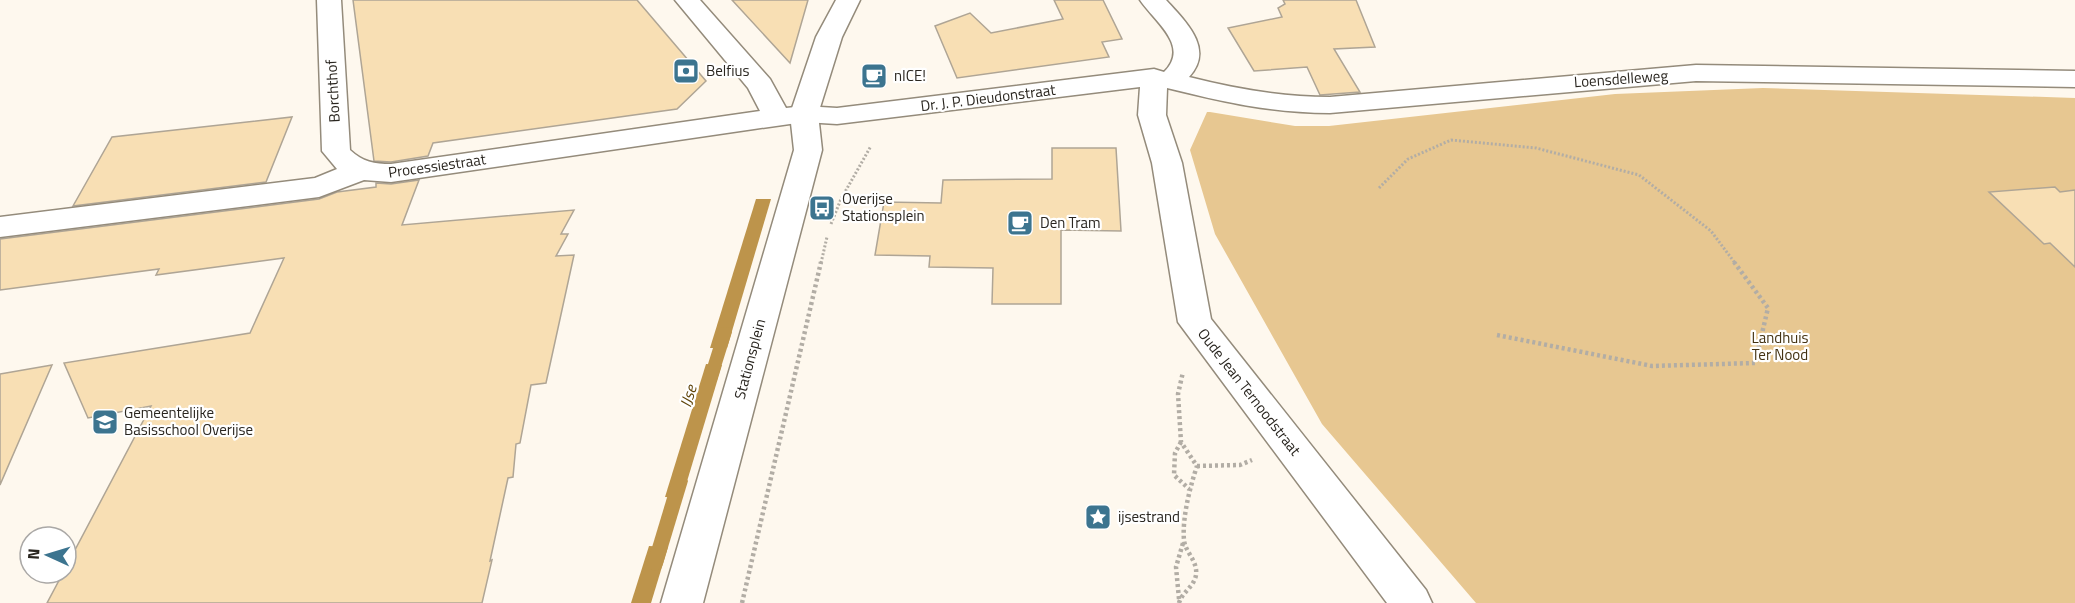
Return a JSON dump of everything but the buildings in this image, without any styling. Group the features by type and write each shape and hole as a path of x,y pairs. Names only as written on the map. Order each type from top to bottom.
{"street":[{"name":"Borchthof","path":"329,0 336,151 342,159 361,171"},
{"path":"687,0 760,85 790,116 848,0"},
{"path":"1152,0 1185,37 1188,52 1187,61 1179,74 1162,78"},
{"name":"Loensdelleweg","path":"1162,78 1236,97 1289,105 1330,105 1562,83 1696,74 2075,79"},
{"name":"Dr. J. P. Dieudonstraat","path":"790,116 837,117 1162,78"},
{"name":"Oude Jean Ternoodstraat","path":"1162,78 1152,115 1167,163 1195,322 1411,603"},
{"name":"Processiestraat","path":"0,227 319,186 361,171 371,174 391,173 790,116"},
{"name":"Stationsplein","path":"682,603 808,150 790,116"}],"path":[{"path":"830,225 841,199 878,134 898,109"},
{"path":"1379,188 1408,159 1451,140 1536,148 1639,175 1711,231 1768,308 1755,363 1652,366 1497,335"},
{"path":"742,603 828,237"},
{"path":"1195,322 1178,394 1181,442 1197,466"},
{"path":"1181,442 1175,453 1174,475 1189,489"},
{"path":"1197,466 1240,465 1289,444"},
{"path":"1179,601 1176,567 1184,542 1189,489 1197,466"},
{"path":"1179,601 1194,583 1197,569 1184,542"}],"green space":[{"name":"Landhuis Ter Nood","path":"1763,88 2075,98 2075,603 1476,603 1322,424 1215,234 1190,150 1207,112 1295,126 1329,126 1615,94"}],"shaded area":[{"path":"756,199 771,199 727,348 710,348"},
{"path":"706,364 722,365 682,498 665,497"},
{"path":"649,546 668,547 651,603 631,603"}],"waterway":[{"name":"IJse","path":"710,380 725,332"},
{"name":"IJse","path":"655,564 680,481"}],"place":[{"name":"Belfius","path":"686,71"},
{"name":"nICE!","path":"874,76"},
{"name":"Overijse Stationsplein","path":"822,208"},
{"name":"Den Tram","path":"1020,223"},
{"name":"Gemeentelijke Basisschool Overijse","path":"105,422"},
{"name":"ijsestrand","path":"1098,517"}]}
